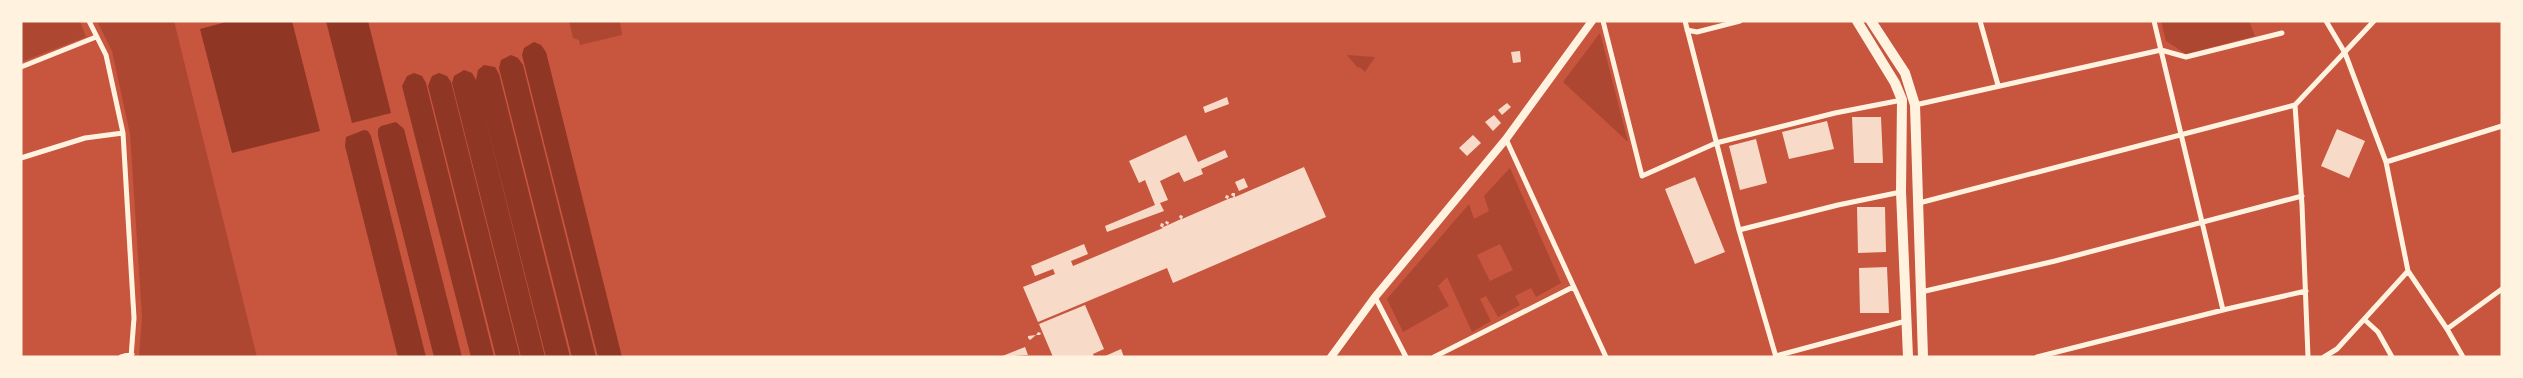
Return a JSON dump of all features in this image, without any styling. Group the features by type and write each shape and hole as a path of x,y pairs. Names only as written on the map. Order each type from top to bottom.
{"main road":[{"path":"1857,21 1895,83 1902,100 1901,192 1908,357"},
{"path":"1871,21 1905,72 1915,105 1924,357"}],"street":[{"path":"89,21 106,55 123,133 134,318 131,355 121,357"},
{"path":"1331,357 1375,297 1506,139 1592,21"},
{"path":"1603,21 1642,176 1716,143 1835,113 1902,100"},
{"path":"1685,21 1739,230 1776,356 1906,321"},
{"path":"1687,30 1697,32 1740,21"},
{"path":"1980,21 1998,85"},
{"path":"2154,21 2222,310"},
{"path":"2326,21 2345,53 2386,162 2408,272 2447,328 2463,357"},
{"path":"1918,203 2295,105 2374,21"},
{"path":"1915,105 2161,50 2186,57 2282,33"},
{"path":"21,68 96,37"},
{"path":"2295,105 2302,196 2308,357"},
{"path":"2386,162 2502,126"},
{"path":"21,158 85,138 123,133"},
{"path":"1506,139 1606,357"},
{"path":"1739,230 1901,192"},
{"path":"1921,292 2055,261 2302,196"},
{"path":"2324,357 2337,349 2408,272"},
{"path":"1434,357 1573,287"},
{"path":"2447,328 2502,289"},
{"path":"2037,357 2222,310 2306,291"},
{"path":"1375,297 1406,357"},
{"path":"2365,320 2378,332 2392,357"}],"shaded area":[{"path":"21,21 80,21 86,37 21,62"},
{"path":"97,21 174,21 257,357 139,357 142,316 130,134 112,51"},
{"path":"230,21 292,21 320,131 232,153 200,29"},
{"path":"326,21 368,21 391,113 352,123"},
{"path":"569,21 620,21 622,35 580,45 579,40 573,38"},
{"path":"2161,21 2249,21 2255,36 2186,54 2166,41"},
{"path":"1600,33 1628,142 1563,82"},
{"path":"534,42 541,45 546,52 622,357 598,357 522,55 524,48"},
{"path":"511,55 518,58 523,65 596,357 572,357 499,68 501,60"},
{"path":"1347,55 1375,57 1365,72 1357,67"},
{"path":"484,65 495,67 499,74 570,357 546,357 483,109 545,357 521,357 452,83 454,76 464,70 472,73 476,80 478,70"},
{"path":"414,73 422,76 426,83 494,357 471,357 402,86 407,76"},
{"path":"439,73 447,76 451,82 520,357 496,357 428,86 432,76"},
{"path":"396,122 404,129 462,357 434,357 378,136 378,129 381,126"},
{"path":"364,130 368,131 371,136 426,357 398,357 345,146 346,137"},
{"path":"1510,168 1561,283 1536,297 1531,288 1515,296 1520,305 1498,317 1486,296 1480,299 1491,321 1472,332 1447,277 1438,286 1449,306 1403,332 1387,299 1469,204 1474,219 1489,211 1484,196","holes":["1500,244 1513,270 1490,281 1477,255"]}],"building":[{"path":"1520,51 1521,62 1513,63 1511,52"},
{"path":"1227,97 1229,104 1205,113 1203,107"},
{"path":"1507,103 1511,107 1502,115 1498,110"},
{"path":"1494,115 1501,123 1493,131 1485,122"},
{"path":"1852,117 1881,117 1883,163 1854,163"},
{"path":"1827,121 1834,149 1789,159 1782,132"},
{"path":"2337,129 2365,141 2349,178 2321,166"},
{"path":"1186,135 1198,162 1225,150 1228,157 1201,169 1203,174 1184,182 1179,172 1160,181 1168,200 1160,203 1164,211 1107,232 1105,226 1155,205 1145,180 1139,183 1129,161"},
{"path":"1473,135 1481,143 1467,156 1459,148"},
{"path":"1756,139 1767,183 1740,190 1729,146"},
{"path":"1304,167 1326,217 1173,283 1167,268 1038,322 1023,287 1055,274 1053,269 1035,276 1031,266 1084,244 1088,254 1071,261 1073,266 1163,228 1160,226 1161,223 1164,224 1163,227 1181,219 1180,215 1183,216 1182,219 1234,197 1231,195 1232,193 1235,193 1235,197"},
{"path":"1695,177 1725,252 1695,264 1665,189"},
{"path":"1244,178 1248,187 1239,191 1235,182"},
{"path":"1857,207 1885,207 1886,252 1858,253"},
{"path":"1887,267 1889,313 1860,313 1859,268"},
{"path":"1085,305 1104,349 1093,354 1094,357 1053,357 1039,324"},
{"path":"1036,335 1030,340 1028,338 1028,336"},
{"path":"1025,347 1028,355 1000,357"},
{"path":"1121,349 1124,357 1103,357"}]}
